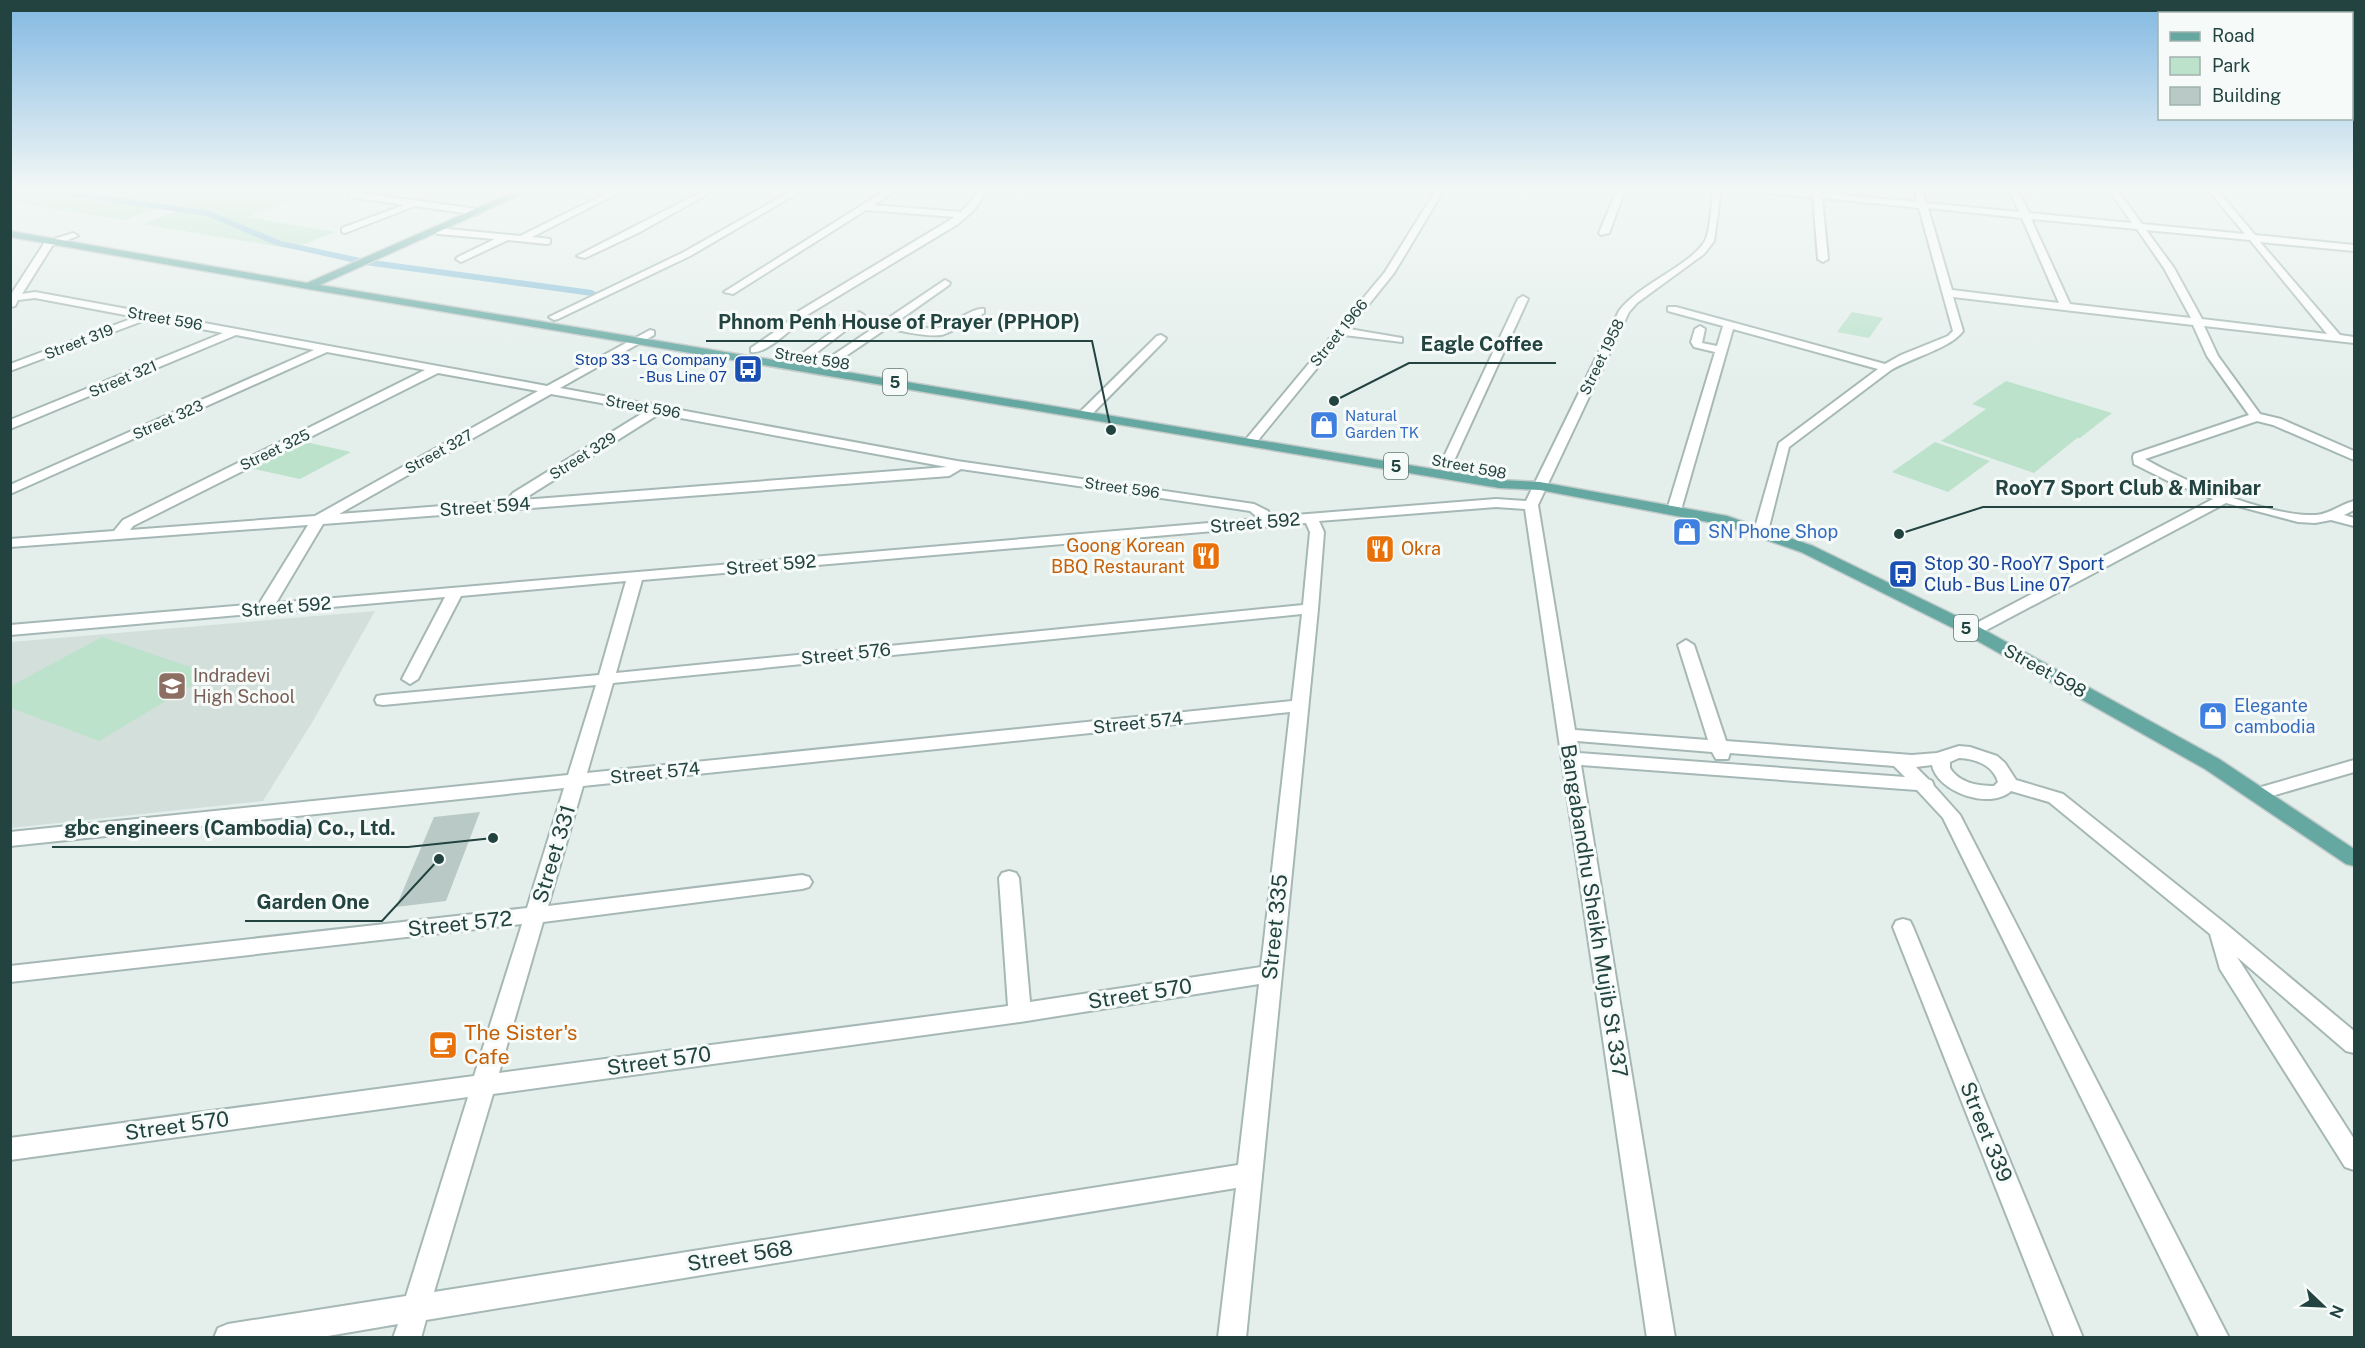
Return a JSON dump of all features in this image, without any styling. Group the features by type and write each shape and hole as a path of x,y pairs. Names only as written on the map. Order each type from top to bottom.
{"main road":[{"name":"Street 598","path":"124,253 308,286 638,340 1255,437 1447,463 1505,473 1540,486"},
{"name":"Street 598","path":"170,253 803,357 1089,411"},
{"path":"308,286 386,253"},
{"path":"229,272 246,266"},
{"name":"Street 598","path":"1255,437 1499,484 1540,486 1674,510 1761,531 1840,565 1973,631 2212,764 2355,859"}],"street":[{"path":"12,301 42,253"},
{"path":"461,259 473,253"},
{"path":"582,256 589,253"},
{"path":"554,317 689,253"},
{"path":"729,292 791,253"},
{"path":"755,350 787,328 803,313 901,253"},
{"name":"Street 1966","path":"1255,437 1389,273 1401,253"},
{"name":"Street 1958","path":"1540,486 1624,311 1660,280 1700,253"},
{"path":"1822,253 1823,259"},
{"path":"1761,531 1783,446 1796,434 1887,368 1905,357 1952,338 1958,331 1936,253"},
{"path":"2042,253 2066,307"},
{"path":"2158,253 2169,268 2212,352 2256,417"},
{"path":"2263,253 2336,337"},
{"path":"10,283 24,281"},
{"path":"830,362 945,283"},
{"path":"1948,293 2355,339"},
{"name":"Street 596","path":"12,301 35,295 957,465 1254,508 1263,514 1263,522"},
{"path":"1447,463 1523,299"},
{"path":"1672,309 1887,368"},
{"path":"885,325 940,332 953,324 966,321 980,311"},
{"path":"803,357 859,315"},
{"name":"Street 319","path":"10,368 148,316"},
{"path":"1674,510 1729,325"},
{"path":"1700,328 1698,345 1720,350"},
{"path":"1341,331 1398,340"},
{"name":"Street 321","path":"10,425 235,332"},
{"name":"Street 327","path":"264,609 318,520 650,333"},
{"path":"1089,411 1161,338"},
{"name":"Street 323","path":"10,490 325,349"},
{"name":"Street 325","path":"118,535 128,523 436,369"},
{"name":"Street 329","path":"512,504 518,496 657,410"},
{"path":"2355,456 2277,422 2256,417 2139,457 2139,461 2148,467 2225,498 2294,518 2315,519 2332,516 2355,505"},
{"name":"Street 594","path":"10,543 949,472 957,465"},
{"path":"1531,505 1540,486"},
{"path":"1973,631 2225,498"},
{"name":"Street 592","path":"10,630 1311,518 1496,503 1531,505"},
{"name":"Bangabandhu Sheikh Mujib St 337","path":"1531,505 1660,1338"},
{"path":"2332,516 2355,522"},
{"name":"Street 335","path":"1232,1338 1310,609 1317,532 1311,518"},
{"name":"Street 331","path":"407,1338 635,577"},
{"path":"410,679 455,593"},
{"name":"Street 576","path":"383,700 606,680 985,639 1310,609"},
{"path":"1686,645 1727,770"},
{"name":"Street 574","path":"10,839 1299,706"},
{"path":"1566,735 1899,760 1941,759 1946,755 1964,752 1986,758 2003,771 2008,784"},
{"path":"1570,758 1922,785 1979,792 1999,792 2008,784"},
{"path":"1941,759 1941,769 1945,775 1968,789"},
{"path":"1899,760 1950,815 2215,1338"},
{"path":"2258,794 2355,766"},
{"path":"2008,784 2056,798 2355,1044"},
{"path":"1009,878 1020,1013"},
{"name":"Street 572","path":"10,974 535,915 802,882"},
{"name":"Street 339","path":"1903,927 2069,1338"},
{"path":"2219,930 2228,963 2355,1159"},
{"name":"Street 570","path":"10,1149 1020,1013 1270,974"},
{"name":"Street 568","path":"228,1338 1251,1174"}],"shaded area":[{"name":"Indradevi High School","path":"375,611 313,721 263,801 11,828 11,642"}],"green space":[{"path":"1852,312 1883,318 1869,338 1837,332"},
{"path":"2006,381 2112,413 2034,473 1941,441 1986,409 1972,404"},
{"path":"301,441 351,452 300,479 249,468"},
{"path":"1935,442 1990,461 1948,492 1892,472"},
{"path":"102,637 211,674 99,741 11,708 11,686"}],"building":[{"path":"480,812 446,901 396,907 434,817"}],"waterway":[{"path":"323,253 365,262 592,293"}],"place":[{"name":"Stop 33 - LG Company - Bus Line 07","path":"748,369"},
{"name":"Eagle Coffee","path":"1334,401"},
{"name":"Natural Garden TK","path":"1324,425"},
{"name":"Phnom Penh House of Prayer (PPHOP)","path":"1111,430"},
{"name":"SN Phone Shop","path":"1687,532"},
{"name":"RooY7 Sport Club & Minibar","path":"1899,534"},
{"name":"Okra","path":"1380,549"},
{"name":"Goong Korean BBQ Restaurant","path":"1206,556"},
{"name":"Stop 30 - RooY7 Sport Club - Bus Line 07","path":"1903,574"},
{"name":"Indradevi High School","path":"172,686"},
{"name":"Elegante cambodia","path":"2213,716"},
{"name":"gbc engineers (Cambodia) Co., Ltd.","path":"493,838"},
{"name":"Garden One","path":"439,859"},
{"name":"The Sister's Cafe","path":"443,1045"}]}
